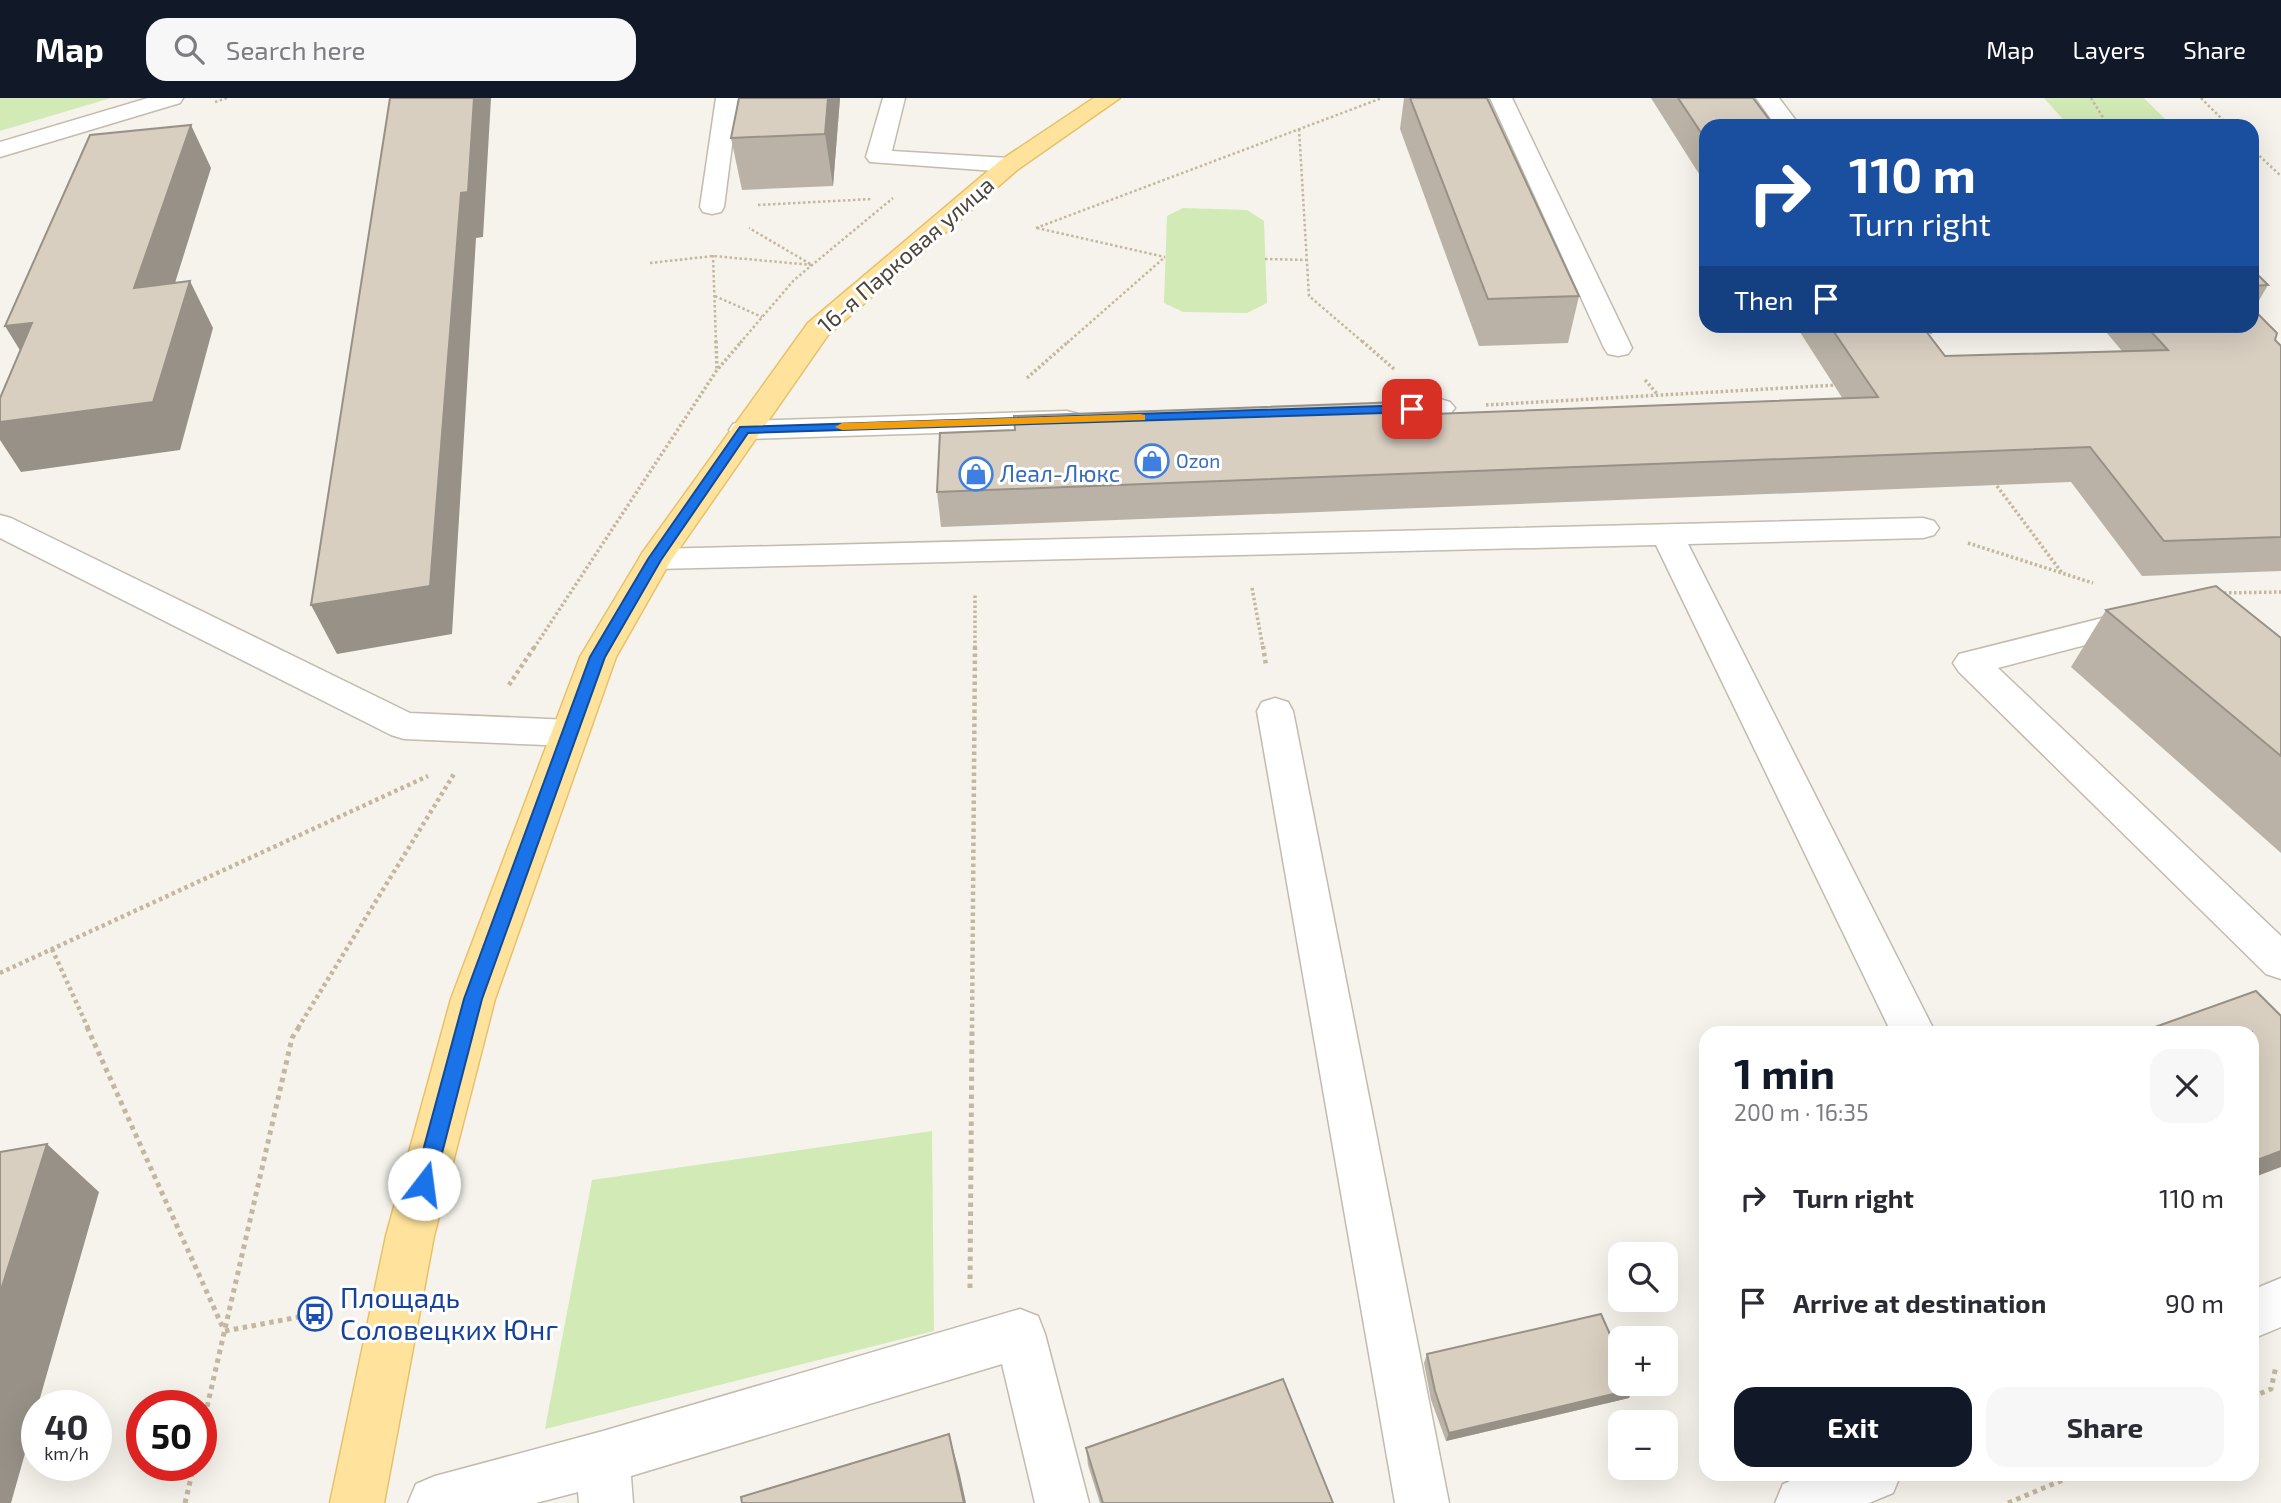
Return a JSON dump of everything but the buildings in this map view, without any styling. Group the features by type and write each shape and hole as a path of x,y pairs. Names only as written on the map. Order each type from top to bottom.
{"main road":[{"name":"16-я Парковая улица","path":"356,1503 410,1237 473,999 598,657 655,559 818,329 1009,165 1109,98"}],"street":[{"path":"0,150 94,131 172,98"},
{"path":"712,207 727,98"},
{"path":"894,98 878,157 1009,165"},
{"path":"1500,98 1618,348"},
{"path":"1767,98 1783,119"},
{"path":"1358,411 1440,408"},
{"path":"744,430 1099,419"},
{"path":"0,525 404,726 570,733"},
{"path":"655,559 1923,528"},
{"path":"1667,534 1910,1026"},
{"path":"2168,612 1971,663 2281,962"},
{"path":"1275,711 1422,1503"},
{"path":"2259,1312 2281,1302"},
{"path":"435,1503 605,1480 970,1348 1020,1334 1062,1503"},
{"path":"1802,1503 1857,1481"}],"path":[{"path":"976,423 1165,257 1036,228 1382,98"},
{"path":"2091,98 2104,119"},
{"path":"2201,98 2222,119"},
{"path":"1300,129 1309,296 1440,408 1850,384"},
{"path":"2259,156 2281,176"},
{"path":"712,207 893,198"},
{"path":"211,1390 292,1038 530,650 717,370 712,207"},
{"path":"650,264 713,256 812,265 712,207"},
{"path":"1265,259 1306,260"},
{"path":"715,296 762,317"},
{"path":"1927,347 1931,333"},
{"path":"1923,528 2063,574 1990,477"},
{"path":"1244,545 1275,711"},
{"path":"970,1348 975,552"},
{"path":"2216,593 2281,592"},
{"path":"0,973 463,760"},
{"path":"52,949 225,1331"},
{"path":"225,1331 315,1314"},
{"path":"2259,1395 2271,1389 2276,1363"},
{"path":"185,1503 190,1481"},
{"path":"2008,1503 2060,1481"}],"green space":[{"path":"0,98 111,98 0,131"},
{"path":"2044,98 2144,98 2165,119 2063,119"},
{"path":"1183,208 1247,210 1264,221 1267,303 1247,313 1183,312 1164,303 1167,216"},
{"path":"932,1131 934,1331 545,1429 592,1180"}],"slow traffic":[{"path":"842,427 1140,418"}],"place":[{"name":"Ozon","path":"1152,461"},
{"name":"Леал-Люкс","path":"976,474"},
{"name":"Площадь Соловецких Юнг","path":"315,1314"}],"route":[{"path":"424,1184 473,999 598,657 655,559 744,430 1412,409"}]}
